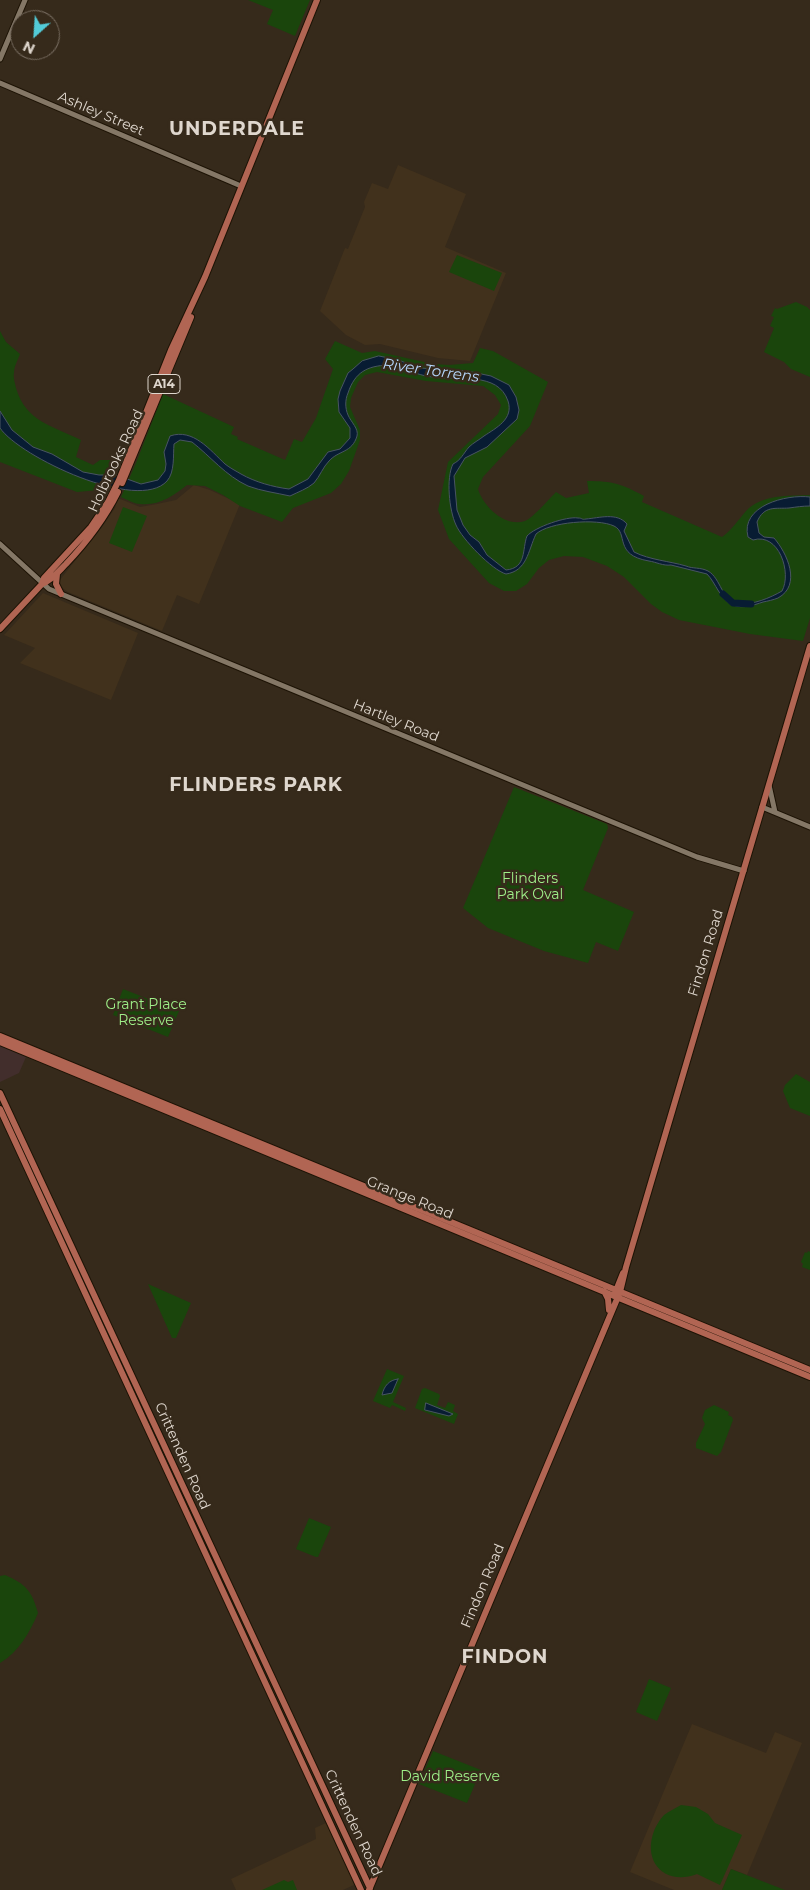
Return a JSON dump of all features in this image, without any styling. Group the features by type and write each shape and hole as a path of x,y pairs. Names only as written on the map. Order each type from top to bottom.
{"main road":[{"name":"Holbrooks Road","path":"0,629 42,584 57,573 96,530 128,463 171,350 194,301 317,0"},
{"name":"Holbrooks Road","path":"42,584 44,578 91,527 113,496"},
{"path":"57,573 56,584 61,594"},
{"name":"Findon Road","path":"369,1889 607,1321 622,1280 810,646"},
{"name":"Grange Road","path":"0,1036 604,1288 632,1303 695,1325 810,1370"},
{"name":"Grange Road","path":"0,1042 604,1288"},
{"name":"Crittenden Road","path":"0,1093 369,1889"},
{"name":"Crittenden Road","path":"0,1108 358,1881 369,1889"},
{"path":"630,1296 622,1280 604,1288 610,1312 621,1304 632,1303"},
{"name":"Grange Road","path":"617,1294 630,1296 810,1377"},
{"path":"363,1873 369,1876 376,1872"},
{"path":"358,1881 361,1890"}],"street":[{"path":"0,59 25,0"},
{"name":"Ashley Street","path":"2,85 241,186"},
{"name":"Hartley Road","path":"0,544 42,584 61,594 697,857 744,871"},
{"path":"769,784 775,812"},
{"path":"762,807 810,827"}],"shaded area":[{"path":"398,165 466,194 445,247 506,273 470,361 438,358 380,344 365,345 346,335 320,311 345,248 348,249 365,207 364,202 372,183 388,189"},
{"path":"194,485 240,504 199,604 177,595 162,631 68,592 61,587 59,581 102,527 115,508 118,498 140,507 176,500"},
{"path":"43,593 138,633 111,700 20,663 35,648 4,635"},
{"path":"0,1046 26,1057 19,1073 0,1082"},
{"path":"692,1724 766,1753 775,1732 802,1743 747,1875 731,1869 722,1890 674,1890 630,1872"},
{"path":"328,1822 356,1884 343,1890 236,1890 231,1879 316,1839 315,1828"}],"green space":[{"path":"248,0 310,0 295,36 267,24 273,10"},
{"path":"457,255 502,273 494,291 449,272"},
{"path":"796,302 810,310 810,377 791,369 784,362 764,352 774,328 770,326 774,317 771,316 775,308 777,309"},
{"path":"0,331 6,342 20,354 14,378 16,388 26,408 42,422 81,440 76,457 93,465 100,460 110,460 115,474 110,489 77,492 0,462"},
{"path":"335,341 362,353 375,351 433,364 449,365 473,363 480,348 493,351 548,382 530,426 483,477 478,489 485,502 496,514 510,521 525,521 556,492 566,498 589,493 587,481 604,482 617,484 629,489 644,496 642,502 722,537 752,505 760,501 776,497 810,495 810,618 803,641 750,634 679,620 651,604 624,577 607,566 583,557 564,556 549,560 539,568 527,584 516,591 504,591 489,583 449,539 438,510 448,462 498,414 501,405 495,395 483,386 426,381 377,372 365,375 358,382 351,398 350,407 360,430 360,440 349,471 341,484 331,493 293,508 282,522 240,506 205,486 187,485 160,502 147,504 138,504 121,497 163,394 234,427 231,434 238,437 237,439 285,460 294,439 302,442 316,418 333,369 325,359"},
{"path":"123,507 147,516 132,552 109,543"},
{"name":"Flinders Park Oval","path":"514,787 607,824 608,828 583,890 634,912 618,951 596,942 588,963 544,951 488,928 463,908"},
{"name":"Grant Place Reserve","path":"123,989 179,1011 168,1037 113,1015"},
{"path":"796,1074 810,1082 810,1116 790,1108 783,1091 785,1085"},
{"path":"808,1251 810,1252 810,1270 802,1267 803,1264 801,1262 805,1252 807,1253"},
{"path":"148,1284 191,1303 176,1338 172,1338"},
{"path":"387,1369 404,1376 393,1402 406,1408 405,1411 392,1405 390,1408 373,1401"},
{"path":"425,1388 439,1394 437,1405 445,1408 448,1402 455,1405 453,1411 458,1414 454,1424 415,1408 422,1389"},
{"path":"714,1405 729,1412 728,1415 733,1420 721,1452 717,1456 696,1448 696,1443 705,1424 702,1418 705,1410"},
{"path":"309,1518 331,1527 318,1557 296,1549"},
{"path":"5,1575 27,1589 38,1613 23,1641 13,1653 0,1663 0,1576"},
{"path":"649,1679 671,1688 657,1721 636,1712"},
{"name":"David Reserve","path":"433,1751 481,1770 467,1803 419,1784"},
{"path":"681,1805 696,1807 708,1814 715,1823 742,1835 720,1885 697,1874 676,1877 667,1874 659,1869 654,1862 651,1853 651,1843 655,1829 664,1815"},
{"path":"731,1869 785,1890 722,1890"},
{"path":"284,1880 288,1882 293,1880 297,1890 262,1890"}],"water":[{"path":"379,356 420,368 467,371 491,376 509,385 516,397 519,410 517,419 487,447 465,458 454,476 457,510 463,525 470,535 479,542 487,555 506,570 517,566 521,562 527,536 537,529 551,523 573,518 613,517 623,520 627,524 624,531 634,552 653,559 708,571 716,579 728,599 738,604 755,602 782,591 785,583 785,574 781,556 770,542 762,539 753,540 748,537 747,526 751,517 767,504 778,500 810,497 810,506 767,510 757,522 759,533 764,537 774,538 779,544 790,569 789,585 785,592 776,599 741,607 733,605 721,595 707,574 638,558 630,554 626,549 618,529 614,526 596,522 574,522 542,530 536,534 523,565 518,569 506,574 493,567 459,531 454,519 449,494 453,464 471,446 503,422 508,413 508,401 503,392 495,385 476,379 420,375 388,365 368,369 358,375 351,386 346,401 346,410 357,431 355,442 329,461 314,483 290,496 264,491 240,482 192,442 180,440 174,444 172,468 167,481 152,489 131,490 107,486 54,466 30,453 12,440 0,428 0,411 12,430 33,447 52,454 83,472 99,475 116,475 141,484 158,480 165,471 164,452 170,436 186,435 200,442 225,464 246,477 264,484 289,489 308,479 328,452 340,449 350,438 350,428 339,412 338,399 340,391 348,373 362,361"},
{"path":"398,1379 392,1393 382,1395 387,1384"},
{"path":"426,1403 453,1414 449,1416 425,1410"}],"waterway":[{"name":"River Torrens","path":"723,594 733,603 751,604"}],"district":[{"name":"UNDERDALE","path":"237,129"},
{"name":"FLINDERS PARK","path":"256,785"},
{"name":"FINDON","path":"505,1657"}]}
